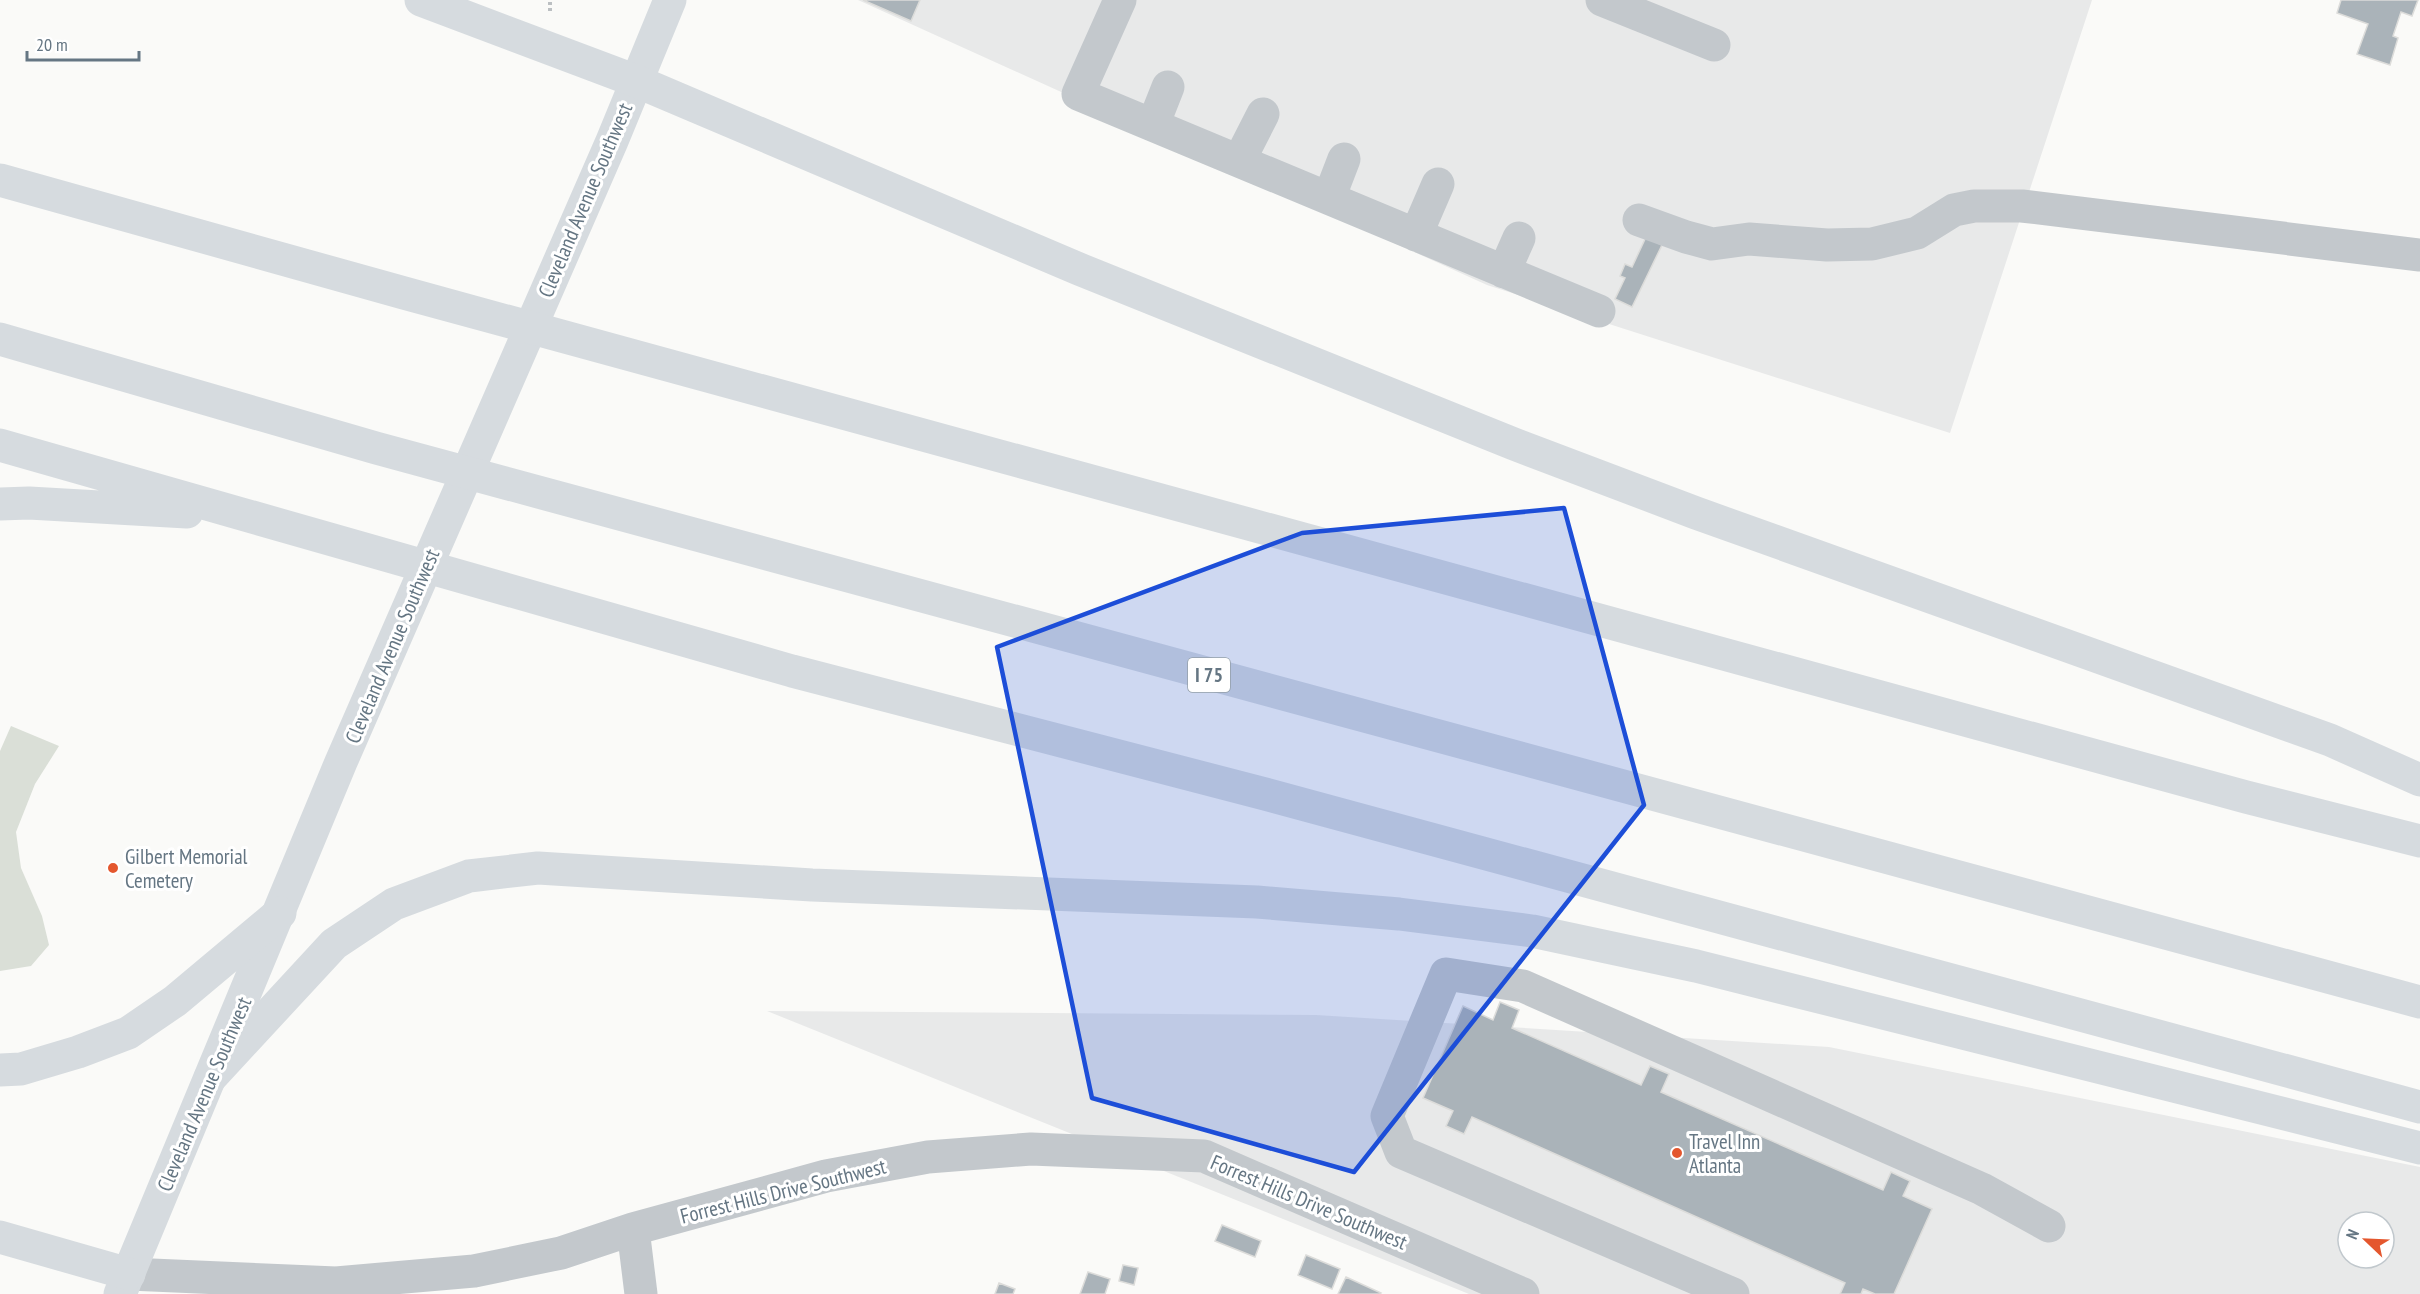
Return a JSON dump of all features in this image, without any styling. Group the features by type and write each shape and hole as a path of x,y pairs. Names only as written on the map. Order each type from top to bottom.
{"main road":[{"path":"421,0 636,81 1079,269 1514,444 1696,513 2330,740 2420,780"},
{"name":"Cleveland Avenue Southwest","path":"125,1284 341,762 612,141 670,0"},
{"path":"0,180 415,296 2246,797 2420,842"},
{"name":"I 75","path":"0,339 399,454 2420,1002"},
{"path":"0,445 792,671 1287,800 2420,1107"},
{"path":"0,504 28,503 245,516"},
{"path":"210,1078 334,944 394,904 469,876 538,868 812,885 1257,902 1399,914 1532,931 1696,966 2420,1148"},
{"path":"0,1070 21,1069 78,1052 128,1033 176,1001 280,913"},
{"path":"0,1237 125,1284"}],"street":[{"path":"1120,0 1078,93 1599,311"},
{"path":"1615,10 1714,45"},
{"path":"1152,125 1168,87"},
{"path":"1239,161 1263,114"},
{"path":"1329,198 1344,159"},
{"path":"1416,235 1438,184"},
{"path":"1639,220 1712,244 1749,239 1827,245 1872,244 1917,233 1954,210 1974,206 2022,206 2420,255"},
{"path":"1504,272 1519,238"},
{"path":"1733,1294 1401,1152 1387,1116 1446,974 1523,986 1971,1184 2049,1226"},
{"name":"Forrest Hills Drive Southwest","path":"125,1284 336,1283 474,1271 561,1253 633,1229 826,1176 927,1157 1031,1149 1204,1156 1523,1294"},
{"path":"633,1229 641,1294"}],"highlighted area":[{"path":"1564,508 1644,805 1354,1172 1092,1098 997,647 1302,533"}],"shaded area":[{"path":"858,0 2092,0 1950,433 1487,285"},
{"path":"11,726 59,746 35,784 16,832 21,868 42,916 49,945 31,966 0,971 0,751"},
{"path":"767,1011 1316,1015 1829,1047 2420,1167 2420,1294 1469,1294"}],"building":[{"path":"863,0 920,0 911,21"},
{"path":"2341,0 2418,0 2412,16 2401,12 2393,36 2398,38 2390,65 2357,54 2368,24 2337,13"},
{"path":"1646,237 1662,245 1632,307 1615,299 1625,278 1620,276 1625,264 1632,267"},
{"name":"Travel Inn Atlanta","path":"1500,1002 1519,1010 1512,1028 1641,1085 1650,1066 1669,1074 1661,1092 1883,1190 1891,1172 1910,1181 1903,1196 1932,1209 1894,1294 1875,1294 1863,1289 1861,1294 1840,1294 1845,1283 1472,1117 1464,1134 1446,1126 1453,1111 1423,1098 1463,1006 1493,1020"},
{"path":"1222,1225 1261,1241 1255,1257 1215,1241"},
{"path":"1306,1255 1340,1269 1332,1289 1298,1275"},
{"path":"1123,1265 1138,1268 1134,1285 1119,1281"},
{"path":"1088,1272 1110,1279 1105,1294 1080,1294"},
{"path":"1346,1277 1381,1293 1338,1294"},
{"path":"999,1283 1015,1289 1013,1294 995,1294"}],"place":[{"name":"Gilbert Memorial Cemetery","path":"113,868"},
{"name":"Travel Inn Atlanta","path":"1677,1153"}]}
